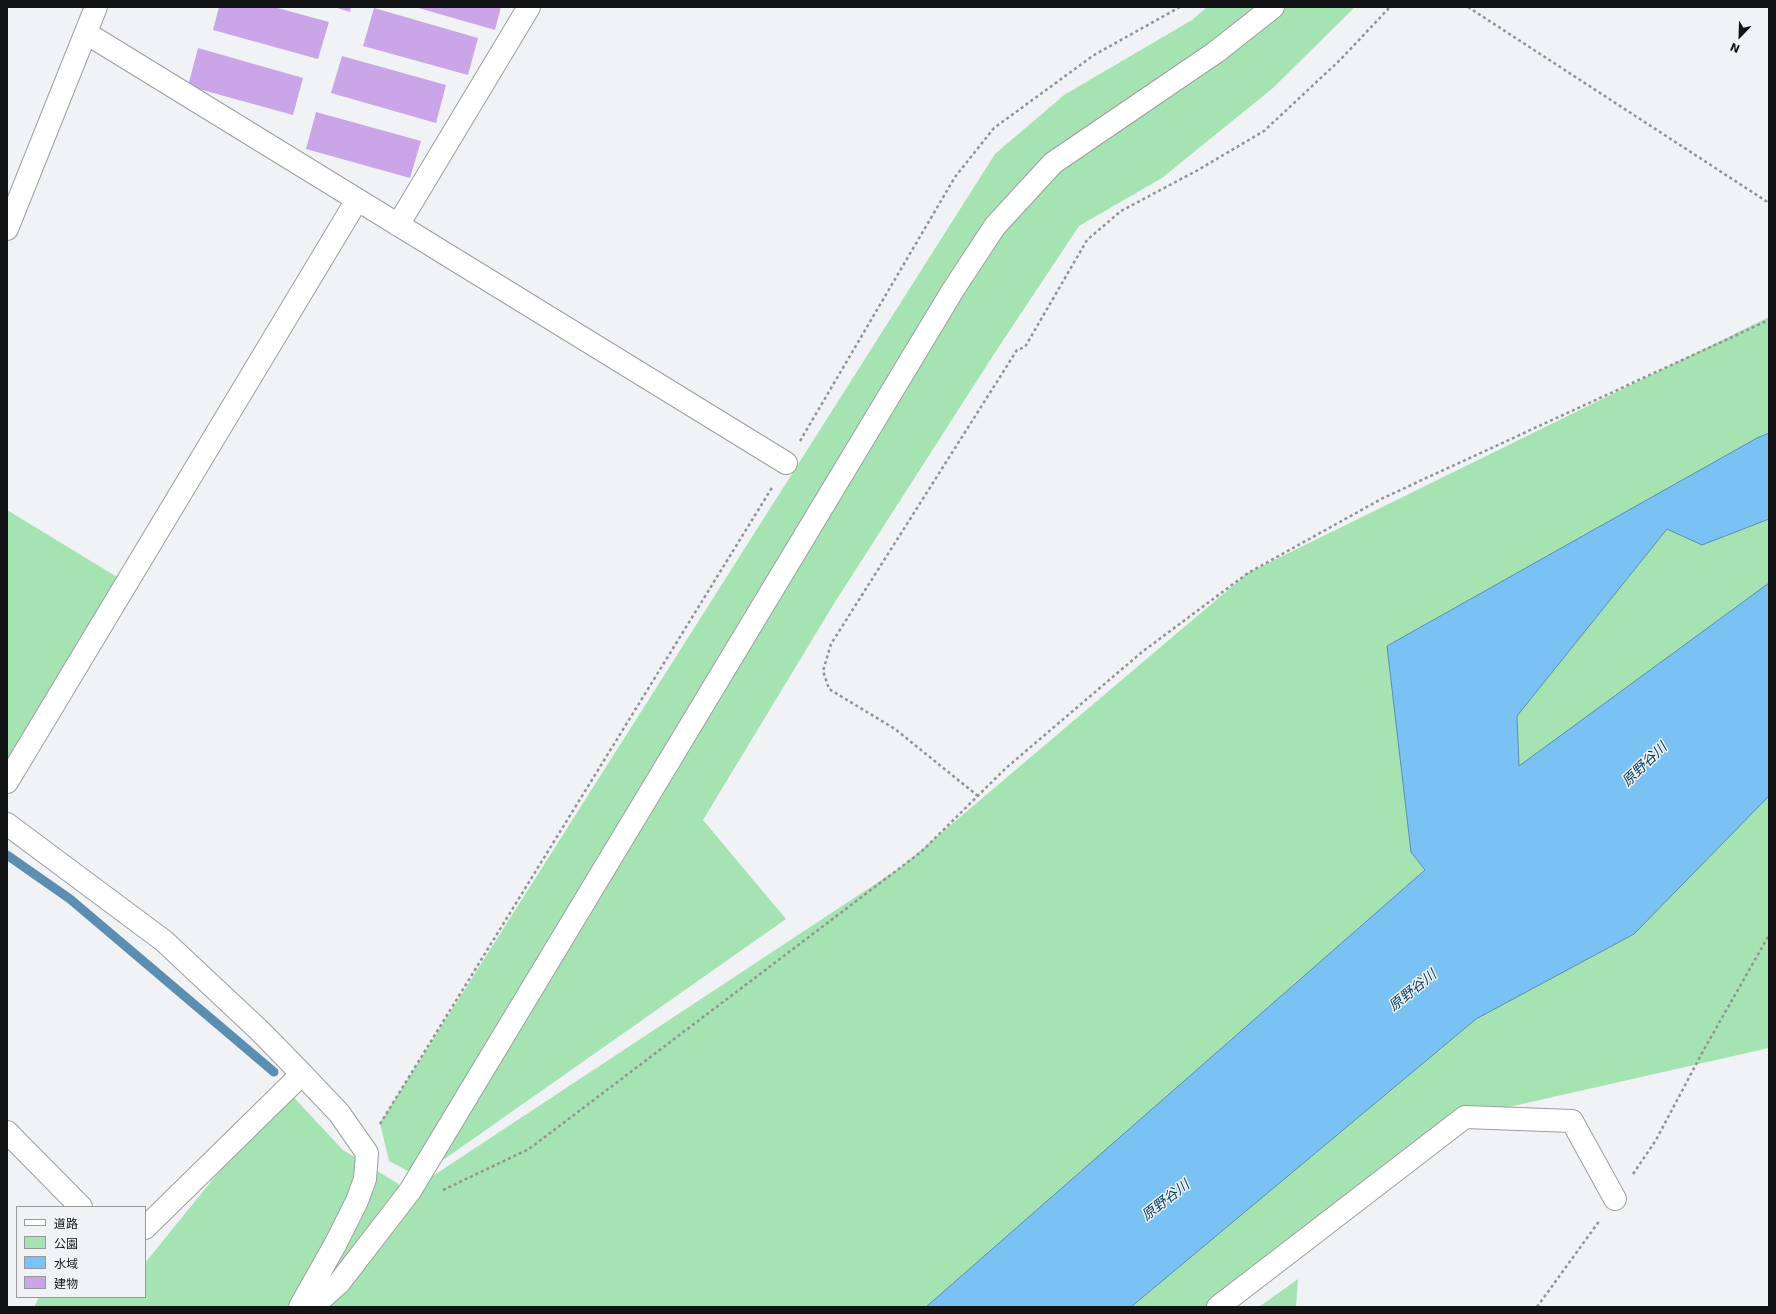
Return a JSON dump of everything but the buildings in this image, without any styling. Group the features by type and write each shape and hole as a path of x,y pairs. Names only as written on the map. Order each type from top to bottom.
{"street":[{"path":"7,229 96,7"},
{"path":"398,225 529,7"},
{"path":"312,1307 339,1283 410,1191 953,290 995,226 1053,163 1216,52 1273,7"},
{"path":"86,33 786,463"},
{"path":"7,782 357,200"},
{"path":"7,824 164,941 260,1031 302,1074 339,1113 367,1153 365,1179 357,1200 336,1243 300,1307"},
{"path":"146,1227 302,1074"},
{"path":"1218,1307 1465,1117 1572,1121 1615,1199"},
{"path":"7,1132 80,1206"}],"path":[{"path":"367,1153 380,1123 786,463 955,177 994,128 1094,55 1180,7"},
{"path":"978,796 895,729 828,689 823,671 831,644 1017,350 1025,347 1087,240 1121,212 1198,170 1264,131 1340,60 1390,7"},
{"path":"1468,7 1769,203"},
{"path":"436,1194 529,1148 921,852 1006,768 1142,652 1248,573 1383,498 1769,320"},
{"path":"1537,1307 1656,1140 1702,1053 1769,934"}],"green space":[{"path":"1207,7 1355,7 1273,88 1162,178 1079,226 996,351 835,602 703,820 786,919 419,1177 389,1161 380,1123 995,154 1064,95 1192,20"},
{"path":"1769,317 1769,1048 1465,1117 1211,1307 34,1307 38,1298 146,1298 146,1262 286,1089 343,1150 410,1191 901,867 1248,573"},
{"path":"7,510 127,583 7,782"},
{"path":"1298,1279 1296,1307 1259,1307"}],"water":[{"name":"原野谷川","path":"1769,433 1769,519 1702,545 1667,529 1517,716 1519,766 1769,583 1769,796 1634,934 1476,1019 1131,1307 926,1307 1425,870 1411,852 1387,646 1757,438"}],"waterway":[{"path":"7,855 70,899 274,1072"}]}
